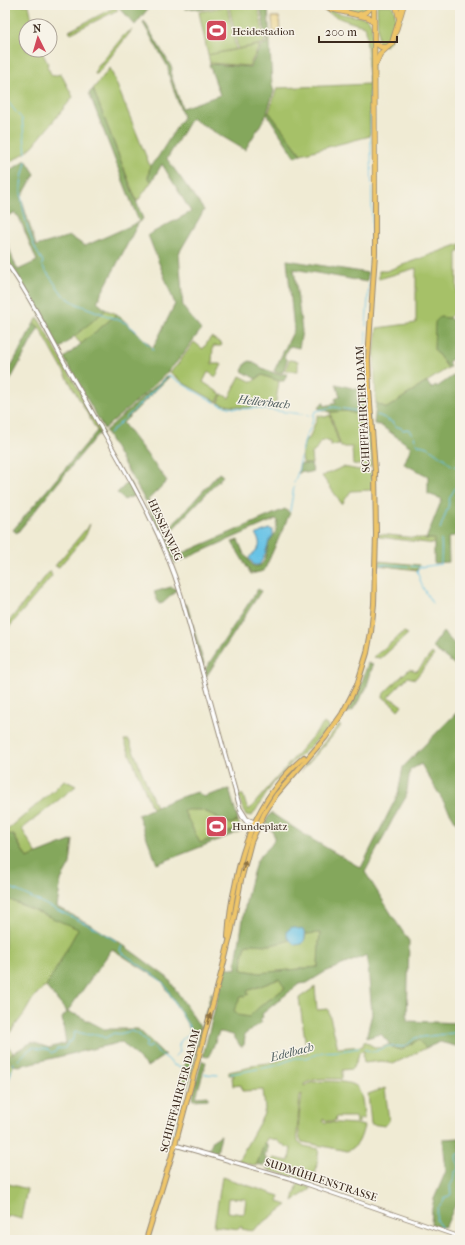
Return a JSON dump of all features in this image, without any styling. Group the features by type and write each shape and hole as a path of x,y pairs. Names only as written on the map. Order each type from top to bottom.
{"highway":[{"path":"324,5 331,9 370,18 374,23"},
{"path":"356,14 365,13 373,5"},
{"name":"SCHIFFFAHRTER DAMM","path":"373,5 375,199"},
{"path":"395,5 399,20"},
{"path":"374,67 380,54 392,44 399,20 401,6"},
{"path":"374,42 381,47 388,47"}],"main road":[{"name":"SCHIFFFAHRTER DAMM","path":"146,1240 175,1145 199,1057 228,946 245,864 256,825 276,795 337,722 353,694 365,660 372,625 374,588 375,489 368,359 374,259 375,199"}],"street":[{"name":"HESSENWEG","path":"5,261 25,290 84,399 123,464 166,550 181,595 240,808 246,818 256,825"},
{"name":"SUDMÜHLENSTRASSE","path":"175,1145 289,1178 460,1237"}],"green space":[{"path":"5,5 29,5 32,18 18,18 18,58 45,58 52,76 61,74 73,97 33,146 25,153 5,165 5,100 8,97 5,92"},
{"path":"117,5 151,5 135,25"},
{"path":"196,5 224,5 198,10 197,8 186,9 185,7"},
{"name":"Heidestadion","path":"258,5 265,43 238,49 229,6"},
{"path":"260,5 268,5 272,86 274,91 267,113 269,112 301,154 295,157 267,114 245,150 191,118 167,159 204,210 179,253 183,307 201,330 167,373 104,429 64,358 117,314 153,348 175,304 148,235 191,212 162,164 152,181 148,179 150,166 158,157 183,117 169,76 168,67 143,23 144,21 172,68 171,75 182,108 220,95 209,64 250,67 261,46 267,43"},
{"path":"317,5 322,5 337,13 367,18 372,25 372,84 369,84 366,29 364,26 339,18"},
{"path":"328,5 369,5 366,10 362,12 330,7"},
{"path":"377,5 391,5 394,8 395,26 389,43 386,46 380,44 378,41"},
{"name":"Heidestadion","path":"227,6 236,49 208,55 199,12"},
{"path":"115,7 118,10 71,33 69,31"},
{"path":"132,30 97,74 95,74 96,69 125,34"},
{"path":"260,45 249,66 210,63 208,55"},
{"path":"110,68 150,166 148,178 152,181 137,202 93,89"},
{"path":"369,84 370,136 301,154 269,112 277,88"},
{"path":"93,89 143,219 139,222 89,93"},
{"path":"26,160 35,174 21,198 36,246 70,236 85,246 139,222 97,302 106,310 59,349 33,301 5,258 5,235 13,260 18,270 37,261 19,217 14,213 5,217 5,174"},
{"path":"460,244 460,251 457,253 457,308 449,318 440,317 434,349 448,368 387,408 376,403 374,355 377,328 416,323 416,268 379,279 379,271 386,271"},
{"path":"287,260 368,273 367,282 294,269 302,331 299,348 290,346 284,357 287,360 283,372 278,373 274,371 294,330"},
{"path":"106,310 117,314 81,344 74,336"},
{"path":"440,317 449,318 460,325 460,357 458,358 457,356 448,362 450,367 448,368 434,349 435,322"},
{"path":"38,318 103,433 101,434 97,431 39,327 34,323"},
{"path":"34,323 39,327 5,390 5,378"},
{"path":"211,337 222,344 221,346 213,346 212,364 222,364 216,377 208,372 203,382 221,394 217,402 185,384 170,372 178,364 194,342 203,349"},
{"path":"289,360 298,361 298,371 285,371"},
{"path":"250,361 277,374 287,374 284,381 279,381 262,375 256,379 242,371 246,363"},
{"path":"460,371 460,534 448,538 449,562 434,563 434,539 426,539 442,499 428,494 428,476 404,464 411,447 380,425 374,424 376,403 387,408 427,382 431,388 436,385 437,387"},
{"path":"168,375 169,377 123,423 167,481 148,500 166,532 219,473 223,476 167,535 176,556 285,509 290,513 264,571 251,574 232,542 238,540 243,552 253,566 261,565 265,558 269,541 275,534 278,521 276,519 175,563 146,502 105,431"},
{"path":"262,375 279,381 275,408 254,406 247,408 218,403 222,394 229,398 240,376 252,382"},
{"path":"336,384 368,392 370,429 362,416 347,411 330,412 318,408 323,402 325,406 336,403 335,399 340,396"},
{"path":"347,411 362,416 370,429 372,467 353,464 352,447 341,447 330,412"},
{"path":"318,415 325,417 330,415 339,444 331,446 330,442 327,440 320,442 315,451 311,454 312,464 304,464 302,452 304,445 306,439 309,439"},
{"path":"97,431 101,434 97,435 17,533 13,530"},
{"path":"300,464 311,464 313,471 306,473 301,471 298,473"},
{"path":"343,467 371,472 372,490 351,491 342,504 322,476"},
{"path":"129,481 136,495 124,500 117,493"},
{"path":"90,524 86,535 59,567 55,566"},
{"path":"379,534 434,539 435,544 379,537"},
{"path":"378,561 419,565 417,570 378,565"},
{"path":"50,571 52,576 5,632 5,626"},
{"path":"171,587 177,590 163,603 159,604 154,592"},
{"path":"258,589 261,591 206,677 204,671"},
{"path":"185,604 187,605 204,664 202,665"},
{"path":"404,632 408,634 381,658 373,657 381,651"},
{"path":"443,632 460,650 460,669 432,647"},
{"path":"432,653 434,655 415,679 408,677 388,697 402,705 398,710 383,697 384,693 409,669 417,671"},
{"path":"368,663 373,665 366,689 352,711 346,713 360,688"},
{"path":"460,709 460,829 421,764 410,770 406,797 365,872 409,941 407,1021 460,1023 460,1058 459,1047 440,1042 426,1048 418,1040 401,1050 393,1048 381,1034 366,1038 372,1014 367,955 325,972 307,983 299,984 262,1014 263,1017 260,1019 262,1022 244,1035 244,1045 241,1047 233,1035 219,1032 208,1057 203,1056 225,967 236,969 246,900 252,875 260,856 271,846 274,839 274,834 266,823 266,820 271,813 361,868 398,794 403,767","holes":["303,930 306,934 320,933 318,967 260,973 242,970 243,954 247,944 271,945 291,940 287,937","279,979 285,988 258,1008 249,1017 237,1015 234,1010 241,997 249,994 247,991"]},
{"path":"324,723 329,727 272,785 252,816 246,815 238,795 243,795 249,810"},
{"path":"339,725 341,726 301,772 302,769"},
{"path":"124,740 129,740 156,807 152,808"},
{"path":"64,780 76,786 22,829 37,855 27,858 14,835 5,832"},
{"path":"229,789 238,820 231,824 202,810 183,810 200,843 240,828 241,831 157,864 138,815 190,794 198,792 203,797"},
{"name":"Hundeplatz","path":"183,809 202,810 231,824 238,821 240,828 200,843"},
{"path":"5,833 13,835 27,858 73,840 70,864 61,880 57,907 119,942 168,978 200,1027 197,1036 190,1029 162,981 112,949 67,1012 46,987 78,929 5,898"},
{"path":"5,898 79,928 46,987 36,995 5,1040"},
{"path":"320,932 318,967 260,973 242,970 243,954 247,944 271,945 291,940 295,945 305,939 306,934"},
{"path":"279,979 285,988 258,1008 249,1017 237,1015 234,1010 241,997 245,996 247,991"},
{"path":"315,987 317,1010 328,1009 338,1048 363,1046 364,1041 379,1048 389,1044 393,1048 401,1050 418,1040 426,1048 393,1064 382,1061 364,1063 364,1051 359,1052 357,1061 352,1069 342,1070 342,1079 317,1079 304,1084 304,1086 309,1083 328,1081 350,1083 358,1088 363,1106 364,1119 359,1119 359,1123 356,1122 355,1117 336,1117 335,1121 327,1121 323,1118 323,1122 356,1124 364,1126 357,1144 347,1151 302,1142 299,1133 302,1094 300,1095 297,1132 298,1141 304,1146 319,1149 314,1184 267,1169 267,1165 273,1158 289,1161 291,1148 285,1147 285,1145 276,1140 267,1138 256,1166 238,1161 263,1116 265,1109 263,1090 242,1091 241,1085 233,1086 232,1077 234,1077 234,1075 229,1075 229,1072 251,1067 251,1065 270,1063 294,1055 307,1053 299,998"},
{"path":"211,993 213,993 185,1092 186,1084 182,1073 186,1061 194,1055"},
{"path":"67,1012 77,1015 104,1029 138,1029 165,1055 147,1067 122,1042 19,1066 12,1065 8,1056 32,1042 49,1048 66,1043 62,1018"},
{"path":"5,1041 13,1053 8,1057 14,1064 5,1087"},
{"path":"202,1060 206,1062 196,1097 208,1096 208,1099 193,1100 192,1099"},
{"path":"385,1088 389,1121 385,1126 371,1124 368,1094"},
{"path":"221,1135 217,1153 208,1151 213,1140"},
{"path":"460,1138 460,1194 446,1226 442,1227 431,1224 434,1199 446,1171 443,1139"},
{"path":"265,1142 267,1144 267,1153 265,1154 265,1158 267,1159 264,1166 257,1164"},
{"path":"222,1177 280,1196 278,1202 287,1205 252,1231 242,1229 242,1227 239,1227 239,1229 214,1226","holes":["228,1198 246,1199 244,1214 227,1212"]},
{"path":"5,1183 27,1189 21,1219 7,1215 5,1220"},
{"path":"298,1183 311,1189 293,1201"}],"sand":[{"path":"272,17 279,17 280,32 273,32"}],"water":[{"path":"270,529 273,530 273,535 264,557 259,565 254,565 249,558 259,547 259,541 256,535"},
{"path":"292,927 303,930 305,933 302,944 295,945 287,937 287,931"}],"waterway":[{"path":"371,86 371,133"},
{"path":"5,98 16,112"},
{"path":"17,113 22,119 26,153"},
{"path":"370,279 372,220 371,137"},
{"path":"26,161 21,183 22,204 34,246 43,261 42,265"},
{"path":"43,267 63,295 77,304 126,323 135,330 153,350"},
{"path":"366,326 369,284"},
{"path":"365,386 366,331"},
{"path":"125,419 169,375 216,403"},
{"path":"364,413 366,392"},
{"name":"Hellerbach","path":"218,404 227,407 245,409 254,408 309,415"},
{"name":"Hellerbach","path":"313,415 316,411 334,407 358,411 365,414"},
{"path":"294,483 306,436 311,427 314,415"},
{"name":"Hellerbach","path":"377,415 392,422 395,426 403,430 408,429 414,436 416,443 428,447 445,458 449,463 460,467"},
{"path":"109,434 123,420"},
{"path":"440,529 450,497 460,480"},
{"path":"290,511 294,487"},
{"path":"432,603 422,586 417,571 421,567 441,564 441,540"},
{"path":"379,564 420,567"},
{"path":"5,885 95,928 116,941"},
{"path":"122,945 120,951 164,984 190,1028 190,1032 180,1042 180,1051 175,1056"},
{"name":"Edelbach","path":"18,1060 28,1050 34,1047 39,1049 47,1049 52,1053 57,1049 65,1048 68,1042 72,1041 75,1032 90,1035 97,1034 105,1038 114,1033 119,1034 131,1031 140,1035 147,1043 145,1047 148,1048 151,1046 155,1048 160,1055 167,1058 173,1065 181,1067"},
{"name":"Edelbach","path":"364,1049 372,1052 389,1046 405,1047 415,1038 453,1033 458,1033 460,1035"},
{"name":"Edelbach","path":"230,1074 274,1066 295,1058 306,1058 323,1052 359,1048"},
{"name":"Edelbach","path":"5,1087 9,1080 14,1062"},
{"name":"Edelbach","path":"183,1068 191,1068"},
{"name":"Edelbach","path":"205,1074 218,1075"},
{"path":"178,1119 187,1082"},
{"path":"173,1137 177,1123"},
{"path":"441,1227 436,1220 438,1208 442,1204 445,1197 451,1194 450,1186 455,1172 459,1169 456,1155 460,1154"}],"place":[{"name":"Heidestadion","path":"217,31"},
{"name":"Hundeplatz","path":"216,826"}]}
